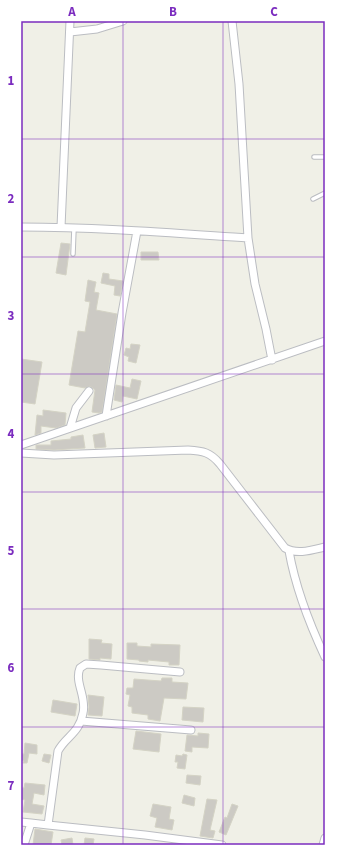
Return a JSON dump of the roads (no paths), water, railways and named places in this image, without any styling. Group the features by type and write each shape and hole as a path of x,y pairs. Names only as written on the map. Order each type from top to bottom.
{"street":[{"path":"61,227 70,21"},
{"path":"70,32 97,29 123,21"},
{"path":"232,21 238,77 248,238 272,360"},
{"path":"21,227 61,227 248,238"},
{"path":"106,416 122,312 137,231"},
{"path":"21,445 325,342"},
{"path":"70,428 76,408 89,390"},
{"path":"21,453 54,455 188,450 208,453 214,456 278,540 289,551 308,615 325,657"},
{"path":"289,551 306,551 325,547"},
{"path":"48,825 58,751 63,742 75,732 82,721 84,712 84,699 78,678 79,670 82,666 86,664 180,672"},
{"path":"82,721 191,730"},
{"path":"21,822 222,845"},
{"path":"24,845 30,823"},
{"path":"323,845 325,838"}],"lane":[{"path":"314,157 325,157"},
{"path":"313,199 325,193"},
{"path":"73,254 74,228"}]}
